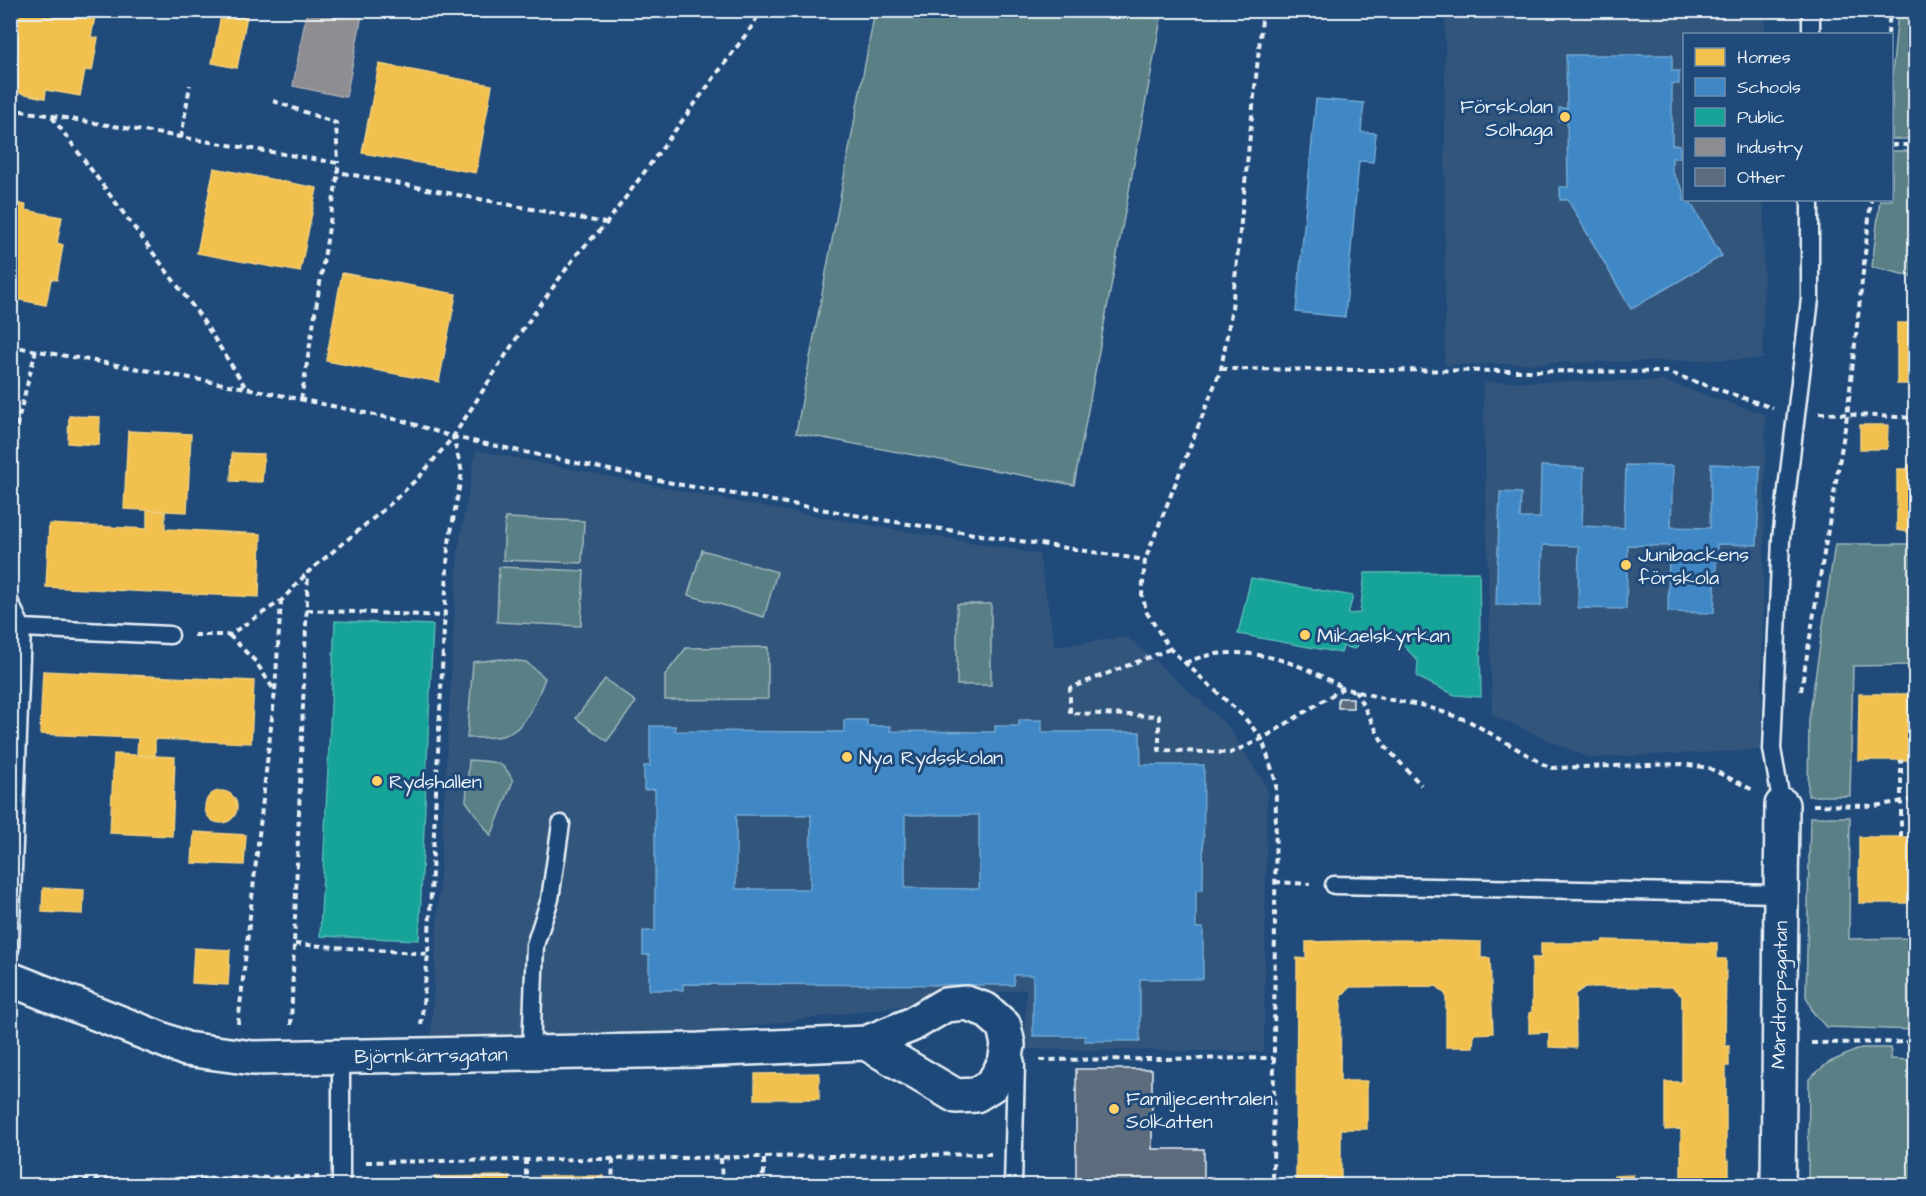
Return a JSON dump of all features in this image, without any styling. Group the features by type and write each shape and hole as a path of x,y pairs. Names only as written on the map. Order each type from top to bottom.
{"street":[{"name":"Mårdtorpsgatan","path":"1778,1185 1782,805"},
{"name":"Björnkärrsgatan","path":"10,979 155,1039 186,1049 234,1056 341,1057 866,1043 911,1025 945,1005 966,1003 986,1010 1004,1026 1010,1063"},
{"path":"866,1043 956,1096 976,1095 992,1085 1010,1063"}],"lane":[{"path":"1811,10 1811,33"},
{"path":"1782,805 1772,749 1781,539 1810,299 1810,201"},
{"path":"10,603 22,627 10,950"},
{"path":"22,627 170,635"},
{"path":"531,1053 535,945 550,899 561,824"},
{"path":"1334,885 1780,894"},
{"path":"341,1057 341,1175"},
{"path":"1010,1063 1013,1185"}],"path":[{"path":"170,635 229,635 281,601 308,572 421,475 453,437 518,336 577,254 606,224 753,25 760,10"},
{"path":"1263,10 1232,308 1221,369 1145,560 1142,595 1147,613 1170,649 1243,716 1262,739 1276,782 1273,1185"},
{"path":"1888,33 1890,10"},
{"path":"181,138 190,85"},
{"path":"273,101 336,123 338,172 301,400"},
{"path":"10,110 338,163"},
{"path":"52,117 200,316 246,388"},
{"path":"1893,145 1916,145"},
{"path":"338,172 606,224"},
{"path":"1800,699 1847,416 1871,201"},
{"path":"10,346 246,388 404,421 453,437 747,496 889,521 1145,560"},
{"path":"10,468 12,444 36,350"},
{"path":"1221,369 1667,372 1770,407 1847,416 1916,418"},
{"path":"417,1055 428,954 448,548 462,472 453,437"},
{"path":"290,1058 308,572"},
{"path":"234,1056 275,691 281,601"},
{"path":"307,610 444,616"},
{"path":"229,635 256,662 275,691"},
{"path":"1170,649 1070,688 1070,713 1159,716 1160,750 1230,753 1262,739 1343,688"},
{"path":"1185,663 1202,656 1263,655 1315,671 1343,688 1425,706 1468,721 1550,768 1682,764 1700,766 1709,768 1782,805 1875,806 1916,799"},
{"path":"1354,690 1384,746 1421,786"},
{"path":"1901,760 1901,837"},
{"path":"1275,882 1334,885"},
{"path":"294,944 428,954"},
{"path":"1778,1043 1916,1042"},
{"path":"1010,1063 1050,1059 1273,1058"},
{"path":"10,1181 100,1183 341,1175 526,1160 1013,1154"},
{"path":"721,1158 722,1185"},
{"path":"764,1158 764,1185"},
{"path":"612,1185 613,1159"},
{"path":"526,1160 526,1185"},
{"path":"758,1185 764,1171"}],"shaded area":[{"name":"Förskolan Solhaga","path":"1445,11 1765,11 1765,33 1683,33 1683,201 1764,201 1763,359 1445,365"},
{"name":"Junibackens förskola","path":"1664,381 1766,415 1761,750 1589,758 1492,715 1483,382"},
{"name":"Nya Rydsskolan","path":"476,450 758,506 1039,554 1055,646 1128,637 1227,725 1267,788 1264,1052 1025,1049 1026,989 702,1033 431,1035 458,550"}],"green space":[{"path":"1116,10 1161,19 1074,485 796,433 875,11"},
{"path":"1898,11 1915,11 1915,139 1893,139 1893,65"},
{"path":"1893,151 1915,151 1915,277 1872,267 1880,201 1893,201"},
{"path":"505,518 584,521 582,563 503,560"},
{"path":"1835,544 1915,544 1915,665 1853,666 1850,796 1808,796 1809,719"},
{"path":"702,550 777,572 764,617 688,595"},
{"path":"499,567 584,571 581,626 497,622"},
{"path":"957,604 991,604 991,685 957,685"},
{"path":"768,647 768,699 665,700 665,675 686,648"},
{"path":"501,659 526,662 545,678 539,694 525,719 512,732 496,737 467,738 473,662"},
{"path":"605,679 636,702 607,741 576,718"},
{"path":"469,760 496,763 505,768 513,781 491,836 466,801"},
{"path":"1810,817 1850,817 1849,939 1915,938 1915,1030 1826,1027 1813,1012 1806,996"},
{"path":"1861,1048 1891,1048 1890,1059 1915,1060 1915,1185 1808,1185 1809,1079 1828,1063"}],"building: Homes":[{"path":"10,10 96,11 91,37 98,38 92,71 85,70 80,96 46,90 45,98 10,91"},
{"path":"222,10 248,10 237,68 212,63"},
{"path":"379,64 492,85 476,173 362,153"},
{"path":"214,168 317,188 300,272 197,253"},
{"path":"10,202 26,205 25,210 62,217 57,243 63,245 57,280 51,279 46,305 10,298"},
{"path":"342,273 456,294 439,382 326,361"},
{"path":"1897,323 1916,323 1916,390 1908,390 1909,384 1897,384"},
{"path":"69,416 100,417 99,445 68,443"},
{"path":"1860,425 1888,425 1887,449 1860,449"},
{"path":"128,431 191,434 187,512 124,509"},
{"path":"232,453 264,454 262,482 231,481"},
{"path":"1908,465 1916,465 1916,533 1897,530 1897,469 1908,469"},
{"path":"147,510 165,511 165,529 261,534 259,597 46,587 49,524 147,529"},
{"path":"43,671 254,681 251,743 155,739 155,756 137,755 138,738 40,734"},
{"path":"1859,694 1916,694 1916,760 1858,760"},
{"path":"114,754 175,757 172,836 110,833"},
{"path":"221,791 232,796 237,807 232,818 221,823 210,818 205,807 210,796"},
{"path":"194,832 246,835 244,865 192,863"},
{"path":"1859,837 1916,837 1916,903 1859,903"},
{"path":"43,888 84,890 83,914 42,912"},
{"path":"1401,940 1481,942 1481,958 1490,958 1493,1033 1474,1034 1473,1047 1446,1047 1446,995 1437,986 1350,987 1341,996 1340,1081 1367,1081 1367,1129 1341,1129 1341,1186 1296,1186 1297,958 1306,959 1306,942"},
{"path":"1603,940 1717,943 1717,959 1726,959 1725,1046 1729,1046 1729,1066 1726,1066 1726,1161 1729,1160 1729,1180 1726,1180 1726,1186 1681,1186 1681,1129 1665,1130 1665,1082 1682,1082 1682,996 1672,987 1585,987 1575,994 1576,1048 1549,1047 1549,1032 1529,1033 1529,1013 1532,1012 1532,958 1541,958 1541,943 1602,943"},
{"path":"194,948 230,950 228,985 192,983"},
{"path":"819,1073 819,1099 755,1099 755,1074"},
{"path":"1633,1175 1633,1186 1614,1186 1614,1176"},
{"path":"510,1176 510,1186 435,1186 435,1177"},
{"path":"540,1176 604,1176 604,1186 540,1186"}],"building: Schools":[{"path":"1566,55 1672,55 1672,71 1679,71 1679,84 1672,84 1672,145 1680,145 1680,158 1672,158 1672,171 1683,190 1683,201 1690,201 1722,256 1631,309 1568,200 1560,200 1560,187 1568,187 1567,121 1559,121 1559,108 1567,108"},
{"path":"1316,99 1364,103 1361,132 1376,133 1373,162 1359,161 1345,317 1296,312"},
{"path":"1711,464 1760,466 1757,545 1717,544 1714,613 1668,612 1669,546 1628,545 1626,609 1578,608 1579,546 1543,545 1541,606 1496,605 1500,492 1521,493 1520,518 1540,518 1541,466 1584,468 1582,526 1624,528 1626,465 1673,466 1671,527 1710,528"},
{"path":"844,720 867,720 867,726 891,726 890,731 995,732 995,726 1019,726 1019,720 1042,720 1042,732 1140,732 1141,765 1204,765 1203,890 1196,890 1196,928 1203,928 1203,979 1140,979 1140,1041 1085,1041 1085,1036 1033,1036 1033,975 1014,975 1014,985 683,984 683,990 649,990 649,955 643,955 643,931 655,931 655,789 644,790 644,766 650,766 650,726 675,726 675,731 844,732","holes":["736,815 811,815 810,889 736,889","905,815 979,815 979,889 905,888"]}],"building: Public":[{"name":"Mikaelskyrkan","path":"1479,572 1481,697 1455,695 1417,677 1418,661 1395,636 1370,633 1354,649 1343,646 1341,653 1238,634 1251,578 1353,596 1348,614 1360,613 1365,573"},
{"name":"Rydshallen","path":"335,621 433,625 419,940 320,936"}],"building: Industry":[{"path":"307,10 363,10 346,97 293,86"}],"building: Other":[{"path":"1338,698 1353,698 1353,708 1338,708"},
{"name":"Familjecentralen Solkatten","path":"1076,1069 1152,1069 1152,1149 1204,1149 1204,1186 1076,1186"}],"place":[{"name":"Förskolan Solhaga","path":"1565,117"},
{"name":"Junibackens förskola","path":"1626,565"},
{"name":"Mikaelskyrkan","path":"1305,635"},
{"name":"Nya Rydsskolan","path":"847,757"},
{"name":"Rydshallen","path":"377,781"},
{"name":"Familjecentralen Solkatten","path":"1114,1109"}]}
